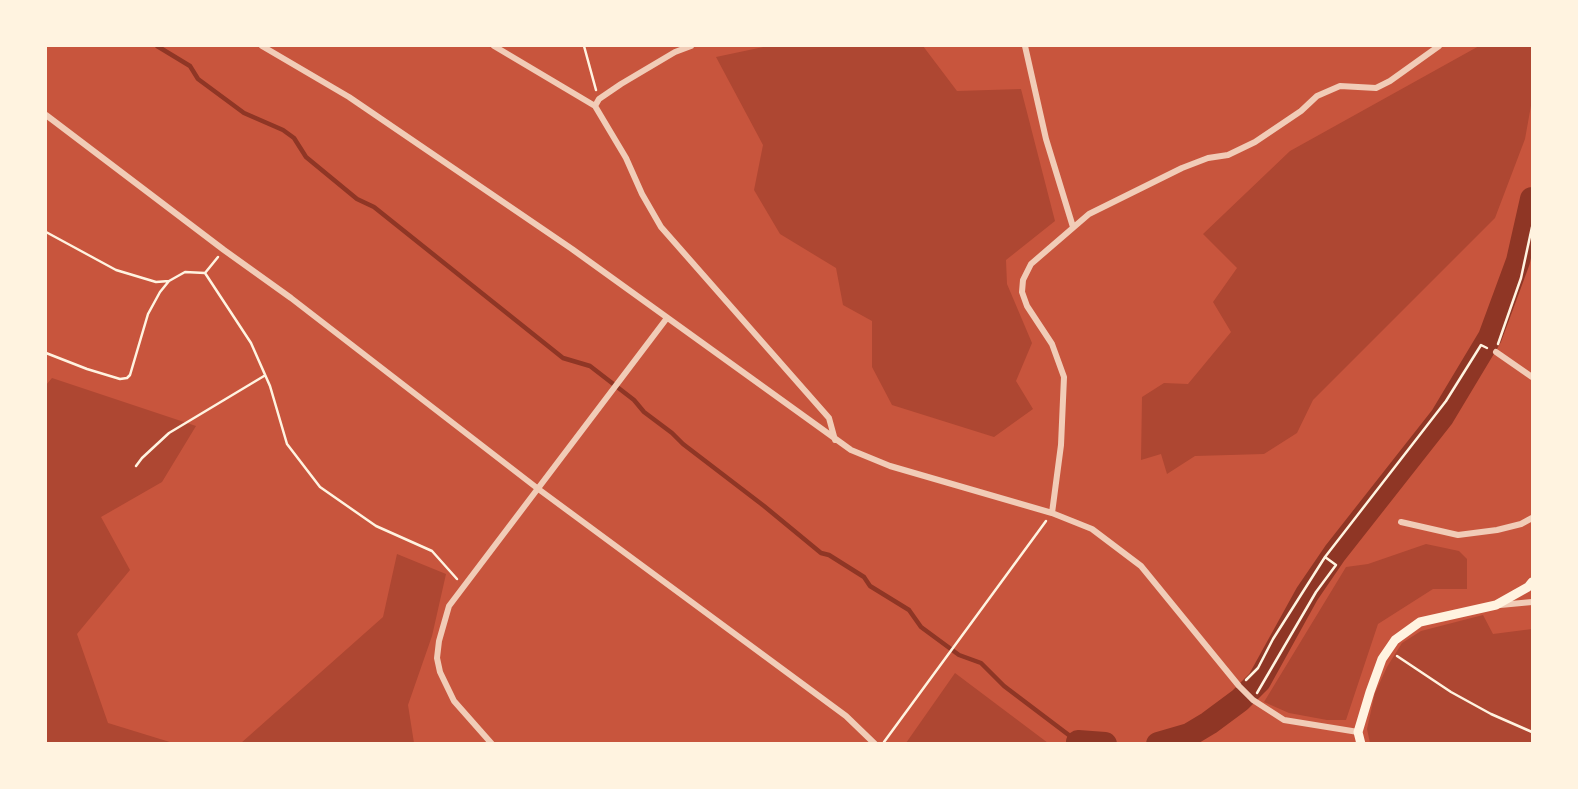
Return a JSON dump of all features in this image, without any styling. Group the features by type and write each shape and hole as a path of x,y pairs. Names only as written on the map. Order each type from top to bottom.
{"main road":[{"path":"1361,744 1358,732 1370,692 1395,640 1420,622 1496,605 1532,582"}],"street":[{"path":"262,46 349,97 572,249 851,450 890,466 1052,513 1093,529 1141,566 1253,700 1284,720 1358,732"},
{"path":"494,46 595,106 626,158 661,227 829,418 835,440"},
{"path":"595,106 598,99 674,52 691,46"},
{"path":"1025,46 1046,139 1073,228"},
{"path":"1052,513 1061,445 1064,377 1052,344 1027,306 1022,292 1023,281 1031,264 1088,214 1182,168 1228,155 1255,142 1301,111 1317,96 1340,86 1376,88 1439,46"},
{"path":"46,115 291,298 537,488 846,716 875,744"},
{"path":"492,744 454,701 440,672 437,658 444,616 462,586 667,318"},
{"path":"1496,352 1532,377"},
{"path":"1401,522 1458,535 1497,530 1521,524 1532,518"},
{"path":"1496,605 1532,602"}],"path":[{"path":"584,46 598,99"},
{"path":"1496,352 1521,278 1532,227"},
{"path":"46,232 116,270 156,282 169,281 185,272 205,273"},
{"path":"205,273 224,250"},
{"path":"205,273 251,343 265,375 287,444 320,488 376,526 432,551 462,586"},
{"path":"46,353 87,369 120,379 127,378 148,314 169,281"},
{"path":"1239,686 1258,668 1325,556 1446,401 1481,345"},
{"path":"136,466 169,433 265,375"},
{"path":"883,744 1052,513"},
{"path":"1253,700 1316,592 1336,565 1325,556"},
{"path":"1389,650 1451,692 1532,732"}],"shaded area":[{"path":"768,46 923,46 957,91 1021,89 1055,221 1006,260 1007,284 1032,343 1016,381 1033,409 994,437 892,405 872,367 872,321 843,305 836,268 780,234 754,190 763,145 716,57"},
{"path":"1479,46 1532,46 1532,100 1525,139 1495,218 1313,400 1297,433 1264,454 1195,456 1167,474 1161,454 1141,460 1142,397 1164,383 1188,384 1231,332 1213,302 1237,268 1203,234 1290,151"},
{"path":"52,378 196,426 162,482 101,517 130,570 77,634 108,723 173,743 46,743 46,385"},
{"path":"1426,544 1459,551 1467,559 1467,589 1433,589 1378,624 1346,720 1327,720 1289,713 1264,702 1346,567 1368,564"},
{"path":"397,554 446,574 432,636 408,705 414,743 241,743 383,617"},
{"path":"1483,615 1493,634 1532,629 1532,743 1370,743 1367,729 1375,693 1402,643 1421,631"},
{"path":"955,673 1048,743 906,743"}],"waterway":[{"path":"157,46 190,66 198,79 244,113 283,130 294,138 306,157 357,199 374,207 563,358 590,366 634,400 644,412 683,444 821,553 829,555 864,577 870,586 909,610 921,627 959,655 981,663 1004,686 1078,742"},
{"path":"1158,744 1189,735 1209,723 1240,700 1259,681 1307,594 1335,553 1442,417 1490,337 1518,261 1532,199"},
{"path":"1078,742 1105,744"}]}
